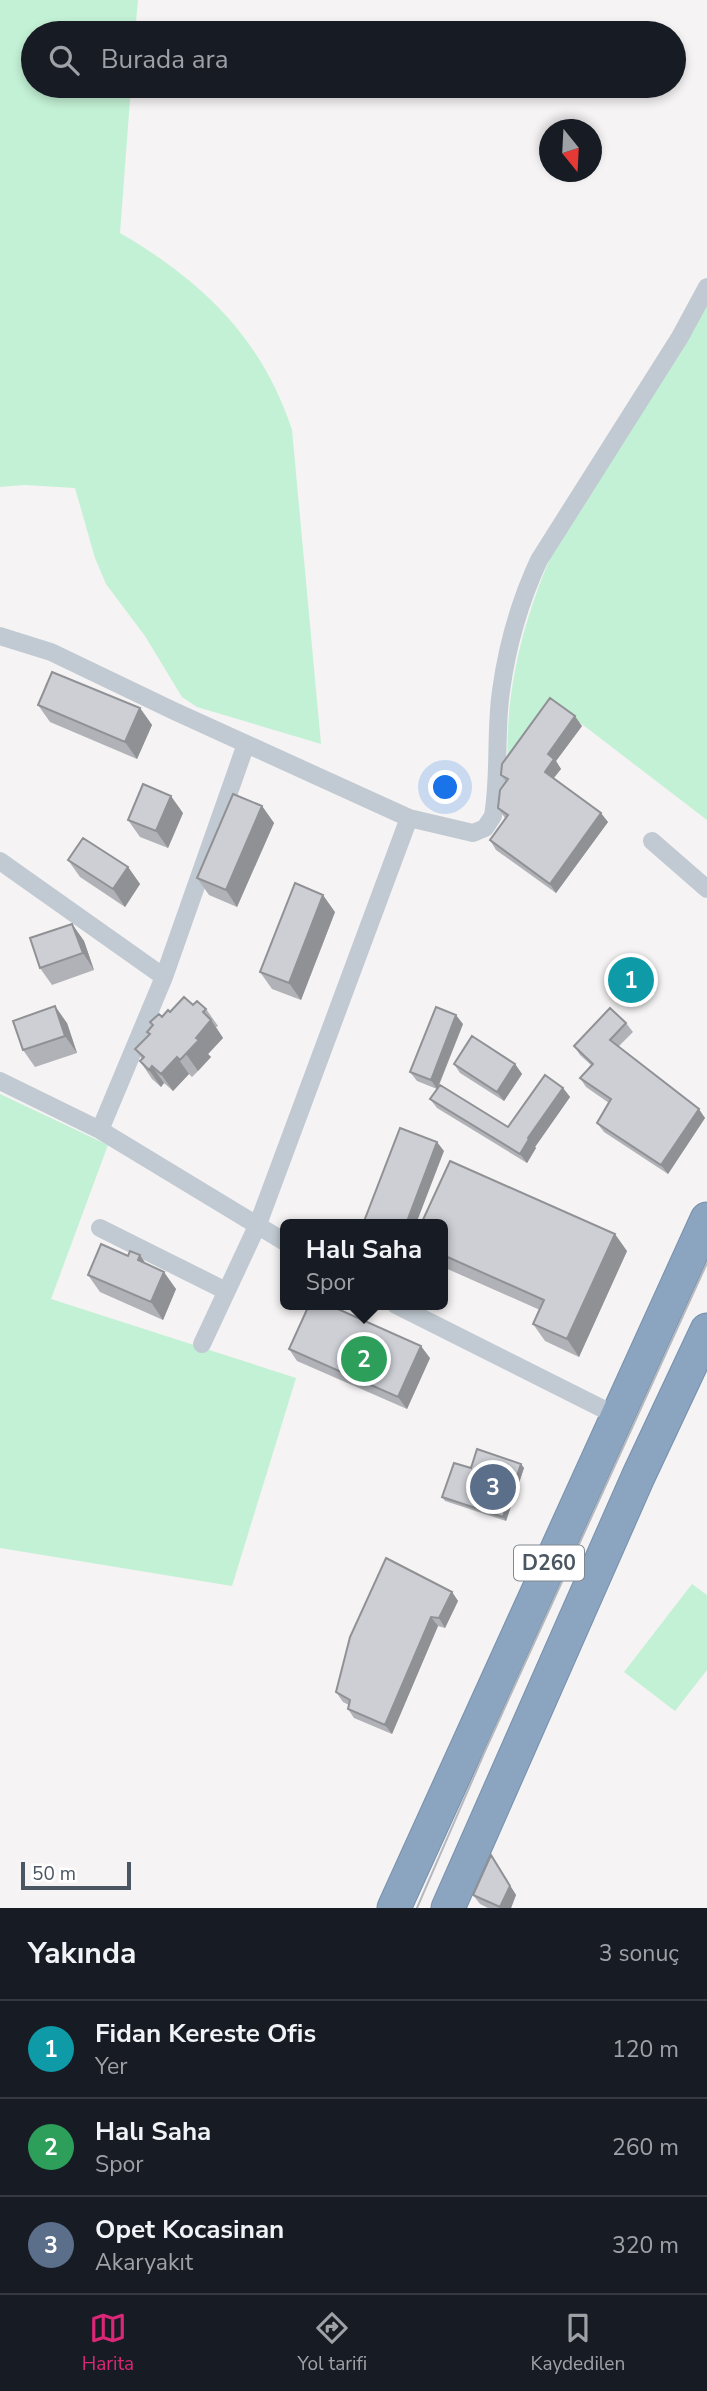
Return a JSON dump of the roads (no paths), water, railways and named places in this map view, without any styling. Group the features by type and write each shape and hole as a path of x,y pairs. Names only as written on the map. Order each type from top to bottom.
{"highway":[{"name":"D260","path":"394,1908 707,1219"},
{"name":"D260","path":"448,1908 632,1490 707,1331"}],"street":[{"path":"0,636 51,652 409,818 467,833 480,831 490,822 495,808 500,692 517,617 528,585 539,560 680,337 707,287"},
{"path":"100,1130 164,977 246,744"},
{"path":"202,1343 258,1224 409,818"},
{"path":"652,841 707,889"},
{"path":"0,861 164,977"},
{"path":"0,1081 100,1130 280,1238"},
{"path":"100,1228 226,1291"},
{"path":"406,1310 617,1416"}],"tram line":[{"path":"417,1908 485,1751 707,1263"}],"place":[{"name":"Fidan Kereste Ofis","path":"631,980"},
{"name":"Halı Saha","path":"364,1359"},
{"name":"Opet Kocasinan","path":"493,1487"}]}
